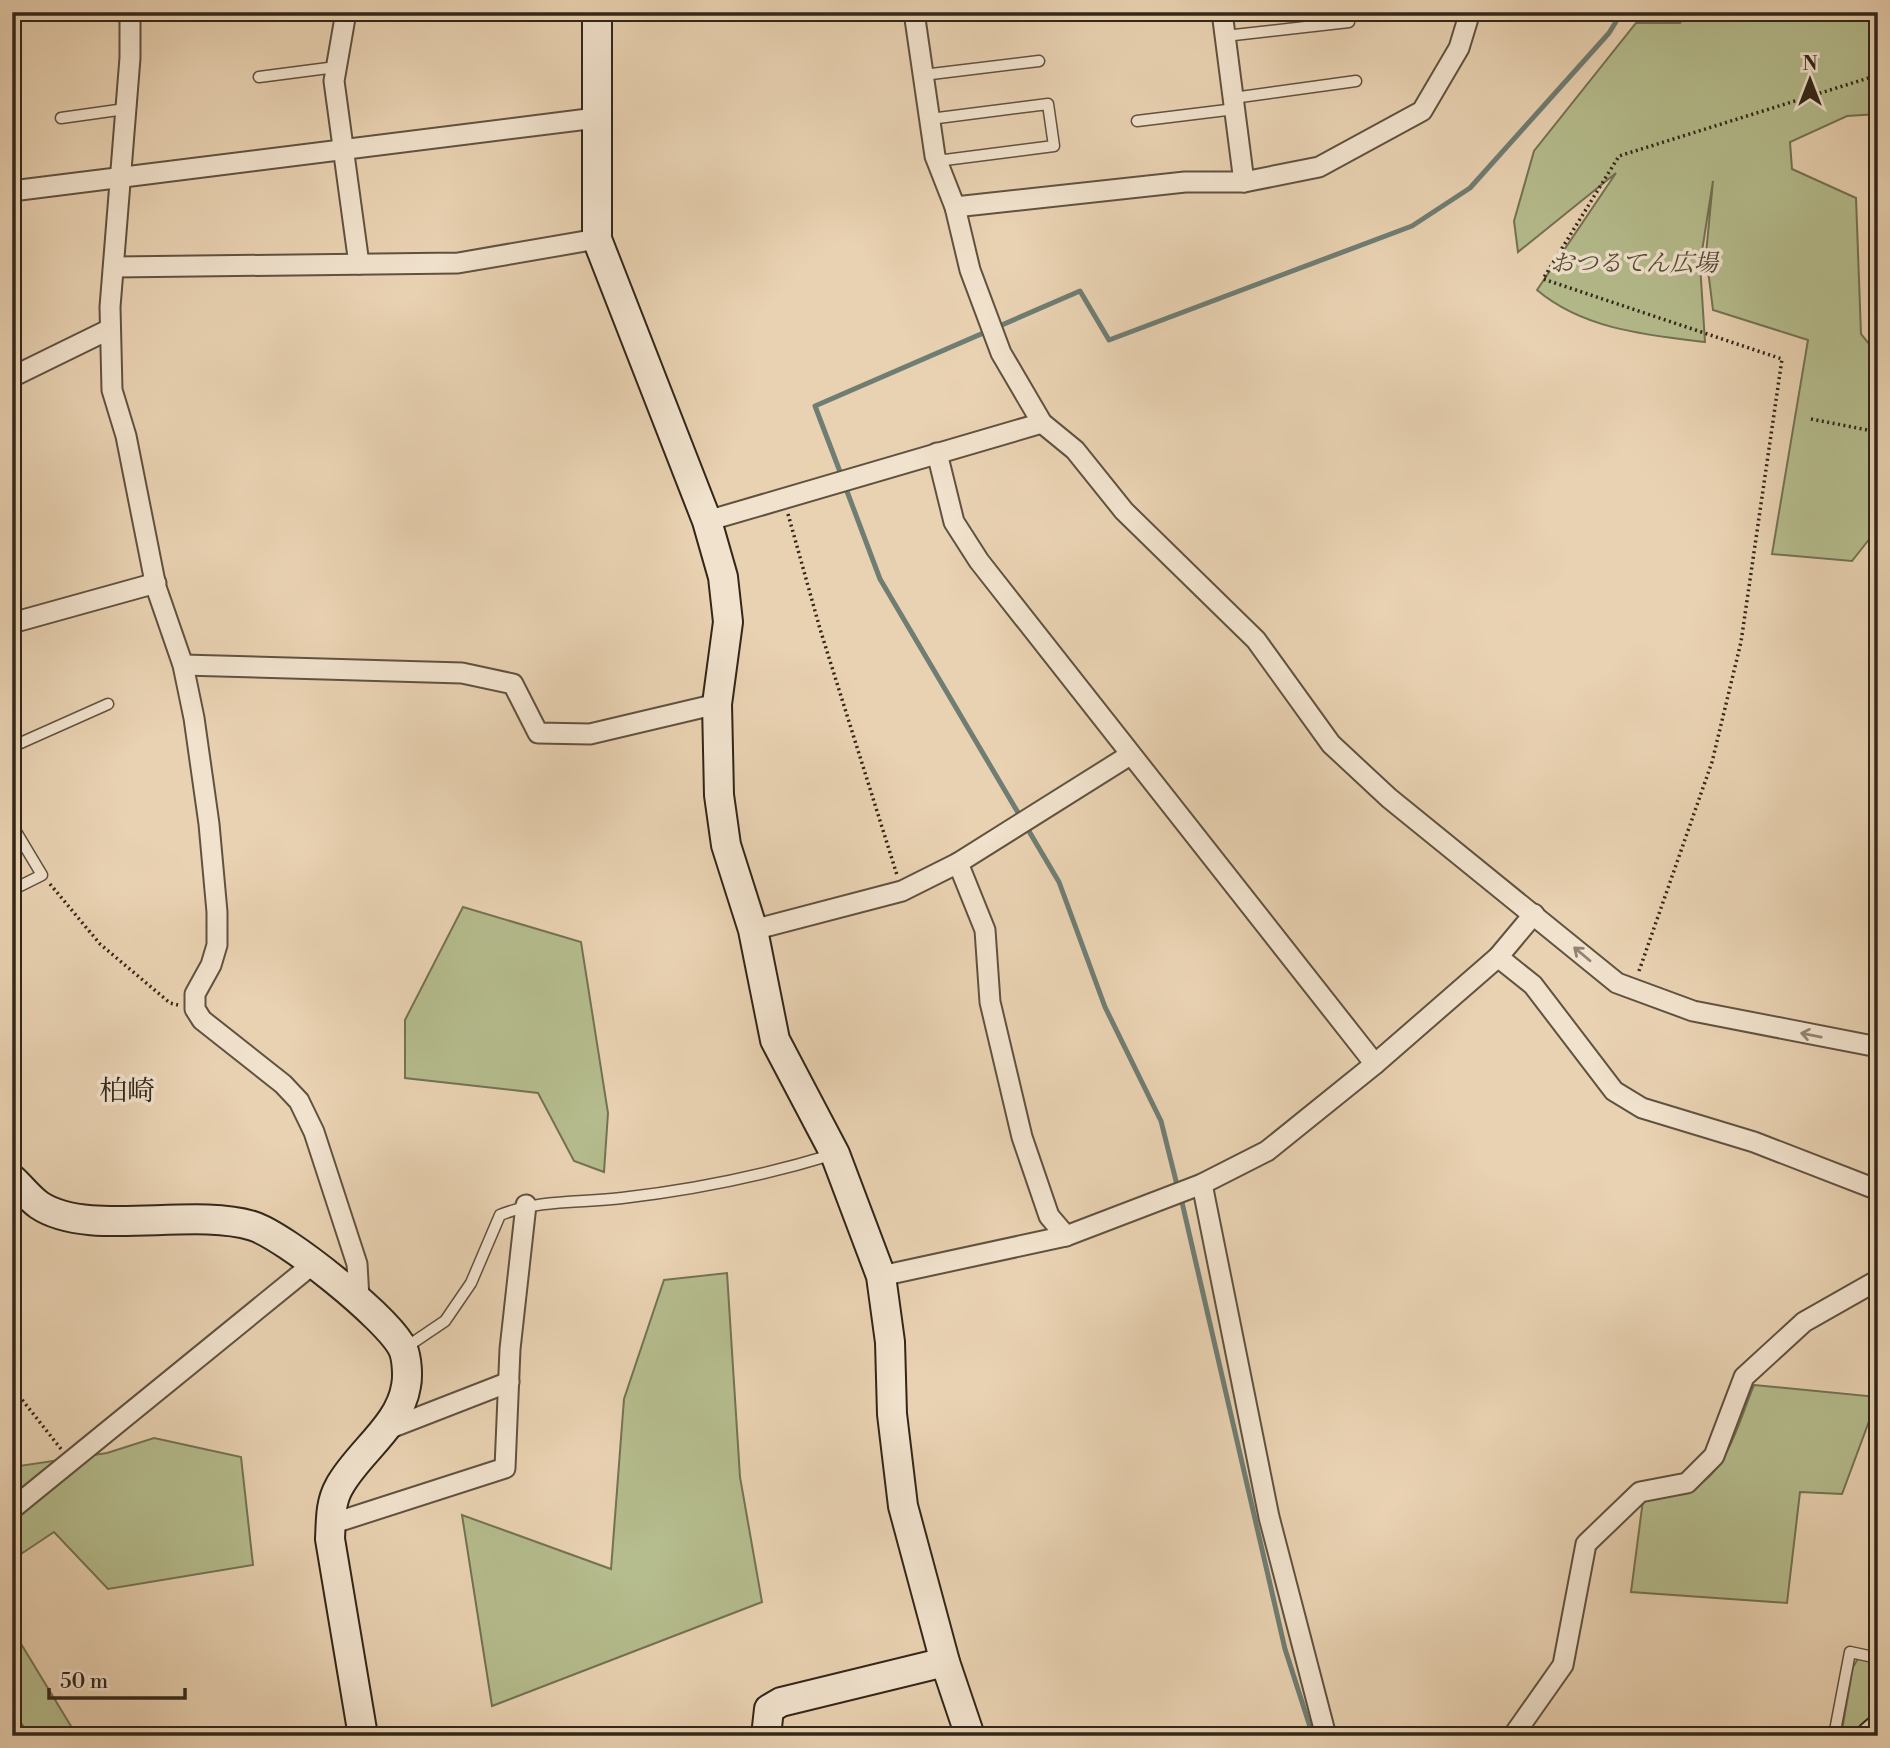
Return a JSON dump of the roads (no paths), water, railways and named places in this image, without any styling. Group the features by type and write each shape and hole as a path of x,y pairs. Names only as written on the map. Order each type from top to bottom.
{"street":[{"path":"130,12 110,329 112,390 126,436 156,583 183,665 194,718 209,824 217,912 217,945 211,965 195,994 195,1009 202,1020 283,1084 299,1101 314,1132 357,1264 359,1298"},
{"path":"346,12 334,80 359,264"},
{"path":"597,12 597,239 707,521 723,577 728,622 718,704 719,794 726,845 753,930 775,1040 835,1154 881,1276 890,1342 892,1414 902,1506 945,1662 970,1736"},
{"path":"914,12 937,160 955,208 970,271 1001,353 1042,423 1075,450 1124,511 1256,640 1331,744 1389,798 1618,983 1633,986 1693,1011 1878,1048"},
{"path":"1222,12 1244,182"},
{"path":"955,208 1185,182 1244,182 1319,167 1422,111 1459,48 1470,12"},
{"path":"12,191 119,180 596,117"},
{"path":"115,267 458,263 597,239"},
{"path":"12,377 110,329"},
{"path":"707,521 1042,423"},
{"path":"937,453 954,522 979,561 1374,1065"},
{"path":"12,623 156,583"},
{"path":"183,665 461,673 513,684 538,733 590,734 718,704"},
{"path":"753,930 902,891 958,863 1130,755"},
{"path":"958,863 985,930 990,1002 1022,1137 1049,1216 1066,1236"},
{"path":"881,1276 1066,1236 1202,1184 1267,1152 1374,1065 1499,957 1534,914"},
{"path":"1499,957 1533,985 1614,1091 1642,1108 1754,1142 1878,1190"},
{"path":"12,1179 39,1205 75,1219 198,1219 252,1226 313,1264 359,1298 403,1349 406,1387 395,1414 339,1487 331,1509 330,1539 363,1736"},
{"path":"1202,1184 1269,1517 1326,1736"},
{"path":"331,1524 505,1468 509,1382 526,1205"},
{"path":"12,1509 313,1264"},
{"path":"1513,1736 1563,1665 1586,1544 1640,1492 1687,1483 1714,1456 1744,1377 1804,1322 1878,1280"},
{"path":"382,1431 509,1382"},
{"path":"766,1736 769,1709 780,1702 945,1662"},
{"path":"1871,1736 1878,1730"}],"lane":[{"path":"1225,36 1349,22"},
{"path":"923,75 1039,61"},
{"path":"259,77 336,67"},
{"path":"1137,121 1356,81"},
{"path":"930,119 1048,104 1054,146 937,160"},
{"path":"61,118 125,109"},
{"path":"12,734 16,746 108,704"},
{"path":"12,825 42,875 12,890"},
{"path":"403,1349 445,1321 471,1283 500,1215 526,1205 620,1199 727,1183 835,1154"},
{"path":"1834,1736 1850,1652 1878,1658"}],"waterway":[{"path":"842,477 815,406 1080,291 1109,340 1412,226 1470,188 1609,33 1622,12"},
{"path":"845,486 880,579 1059,882 1105,1007 1161,1121 1178,1189"},
{"path":"1181,1198 1285,1649 1313,1736"}],"district":[{"name":"柏崎","path":"127,1090"}],"park label":[{"name":"おつるてん広場","path":"1634,263"}]}
